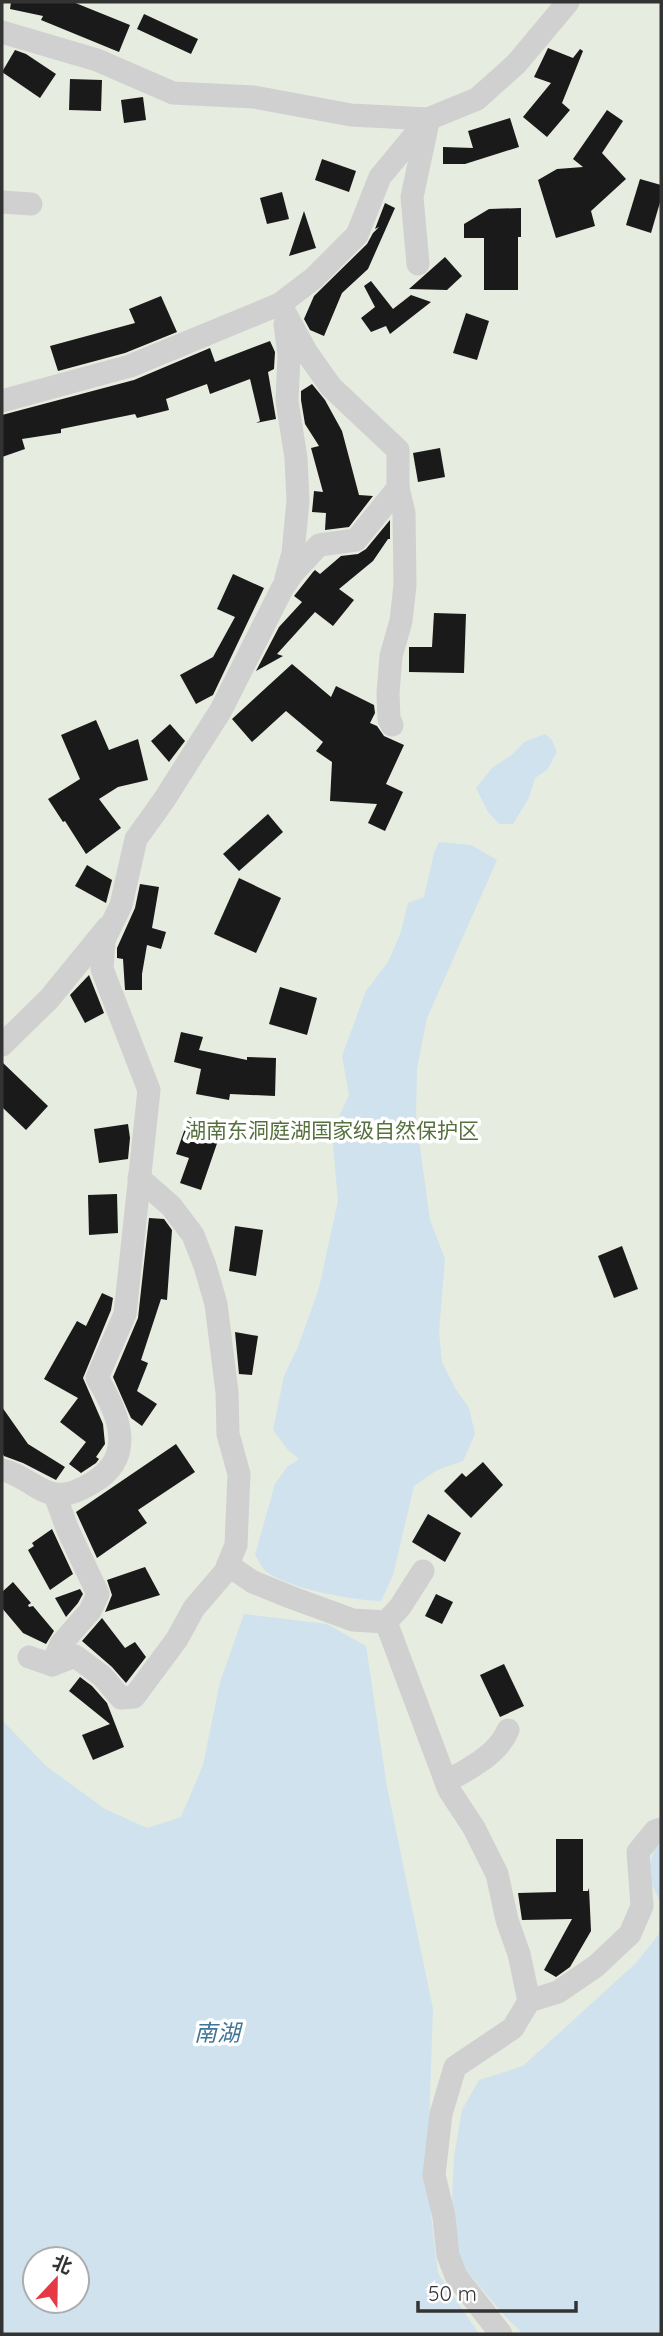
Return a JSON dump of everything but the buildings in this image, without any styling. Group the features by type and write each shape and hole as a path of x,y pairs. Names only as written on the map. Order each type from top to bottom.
{"street":[{"path":"2,32 97,60 173,93 254,97 351,115 428,119 477,99 516,64 568,2"},
{"path":"418,264 412,197 428,119"},
{"path":"2,401 130,366 282,307 357,235 380,177 428,119"},
{"path":"2,202 31,204"},
{"path":"282,307 307,353 331,387 398,450 398,488 404,513 405,585 401,621 391,656 388,706 392,725"},
{"path":"282,307 289,355 287,401 296,458 298,501 293,553 282,589"},
{"path":"2,1470 16,1473 55,1494 74,1492 96,1481 114,1466 119,1452 119,1426 108,1395 97,1378 125,1314 149,1090 102,969 104,940 121,905 135,839 164,800 221,710 292,574 319,545 356,540 398,488"},
{"path":"2,1045 49,999 114,920"},
{"path":"29,1657 52,1665 75,1656 102,1676 121,1698 134,1697 177,1639 194,1608 225,1572 236,1545 239,1474 228,1434 227,1392 216,1304 193,1236 172,1206 139,1178"},
{"path":"52,1665 61,1644 90,1611 98,1594 55,1494"},
{"path":"228,1565 253,1582 302,1601 353,1619 386,1622"},
{"path":"386,1622 400,1607 422,1571"},
{"path":"386,1622 446,1782 474,1828 496,1874 507,1920 519,1954 529,2001"},
{"path":"446,1782 480,1762 504,1739 508,1730"},
{"path":"501,2334 456,2276 448,2255 444,2217 434,2175 441,2114 455,2067 513,2028 529,2001 558,1992 596,1966 630,1934 642,1906 638,1852 655,1831 661,1829"}],"green space":[{"name":"湖南东洞庭湖国家级自然保护区","path":"2,2 661,2 661,2334 2,2334"}],"water":[{"path":"545,734 552,740 557,752 547,770 535,778 529,798 513,824 499,824 488,812 476,788 493,767 512,755 524,742"},
{"path":"439,842 471,845 497,860 427,1018 417,1068 416,1118 430,1220 445,1259 439,1332 442,1362 469,1408 475,1434 463,1461 437,1470 414,1486 393,1575 381,1601 369,1600 323,1593 279,1579 266,1572 255,1555 275,1484 287,1467 299,1459 288,1450 273,1430 284,1376 298,1347 319,1288 338,1201 333,1144 338,1119 349,1095 342,1056 366,991 388,962 400,935 408,903 424,897"},
{"name":"南湖","path":"244,1614 327,1624 366,1646 387,1787 433,2009 427,2182 438,2273 479,2334 2,2334 2,1720 46,1766 105,1809 147,1828 181,1817 203,1765 220,1682"},
{"path":"661,1844 661,2334 523,2334 461,2264 452,2202 454,2156 462,2110 479,2080 523,2066 636,1963 659,1934 660,1901 646,1873 655,1849"}]}
